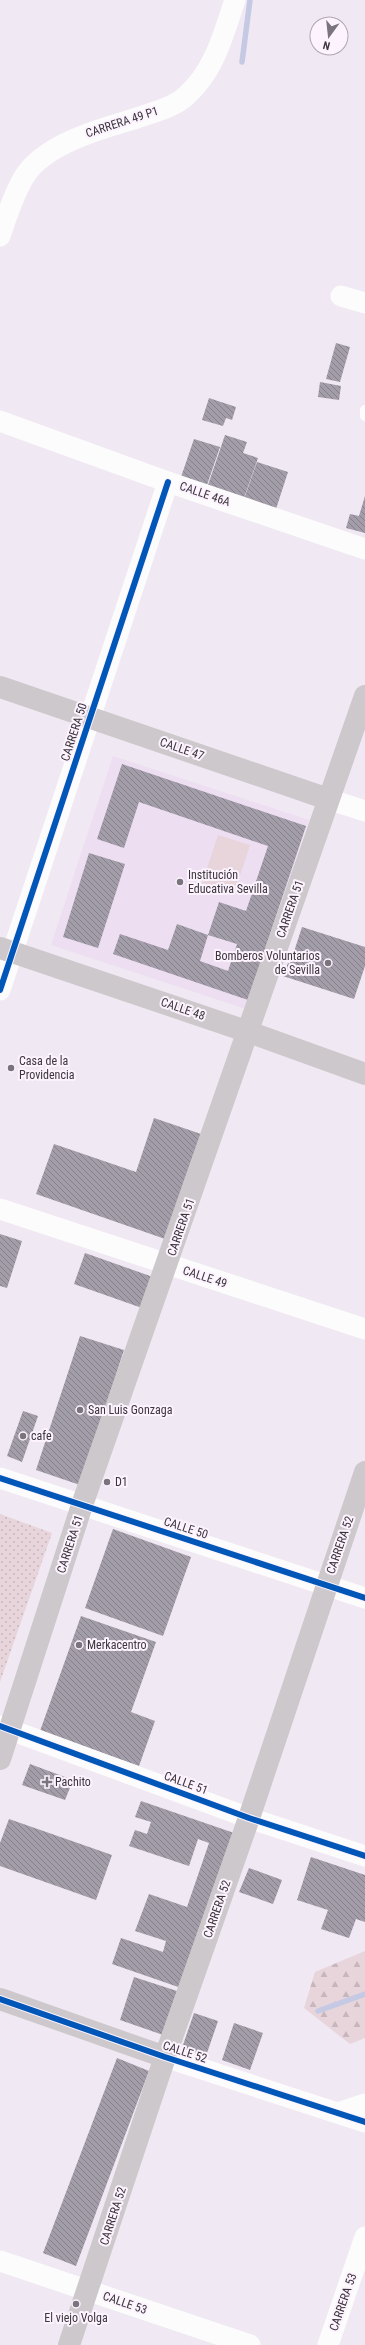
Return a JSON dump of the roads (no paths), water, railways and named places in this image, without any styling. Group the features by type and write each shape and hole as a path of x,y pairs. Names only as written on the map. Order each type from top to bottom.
{"main road":[{"name":"CALLE 47","path":"0,687 328,799"},
{"name":"CARRERA 51","path":"0,1759 5,1727 168,1264 246,1031 365,696"},
{"name":"CALLE 48","path":"6,950 246,1031 365,1074"},
{"name":"CARRERA 52","path":"69,2345 89,2291 165,2057 249,1818 365,1472"},
{"name":"CALLE 52","path":"0,1999 165,2057"}],"street":[{"name":"CARRERA 49 P1","path":"0,236 11,204 25,176 39,161 75,137 157,111 185,97 202,79 216,57 235,0"},
{"path":"341,296 365,303"},
{"name":"CALLE 46A","path":"0,421 168,482 365,549"},
{"name":"CARRERA 50","path":"0,990 6,950 90,718 168,482"},
{"name":"CALLE 47","path":"328,799 365,811"},
{"name":"CALLE 49","path":"0,1209 365,1329"},
{"name":"CALLE 50","path":"0,1478 365,1598"},
{"name":"CALLE 51","path":"5,1727 249,1818 365,1856"},
{"name":"CALLE 52","path":"165,2057 365,2122"},
{"path":"338,2112 365,2104"},
{"name":"CARRERA 53","path":"328,2345 365,2237"},
{"name":"CALLE 53","path":"0,2261 250,2345"}],"lane":[{"path":"365,410 365,416"}],"waterway":[{"path":"242,62 250,0"},
{"path":"318,2011 365,1994"}],"place":[{"name":"Institución Educativa Sevilla","path":"180,882"},
{"name":"Bomberos Voluntarios de Sevilla","path":"328,963"},
{"name":"Casa de la Providencia","path":"11,1068"},
{"name":"San Luis Gonzaga","path":"80,1410"},
{"name":"cafe","path":"23,1436"},
{"name":"D1","path":"107,1482"},
{"name":"Merkacentro","path":"79,1645"},
{"name":"Pachito","path":"47,1782"},
{"name":"El viejo Volga","path":"76,2304"}]}
